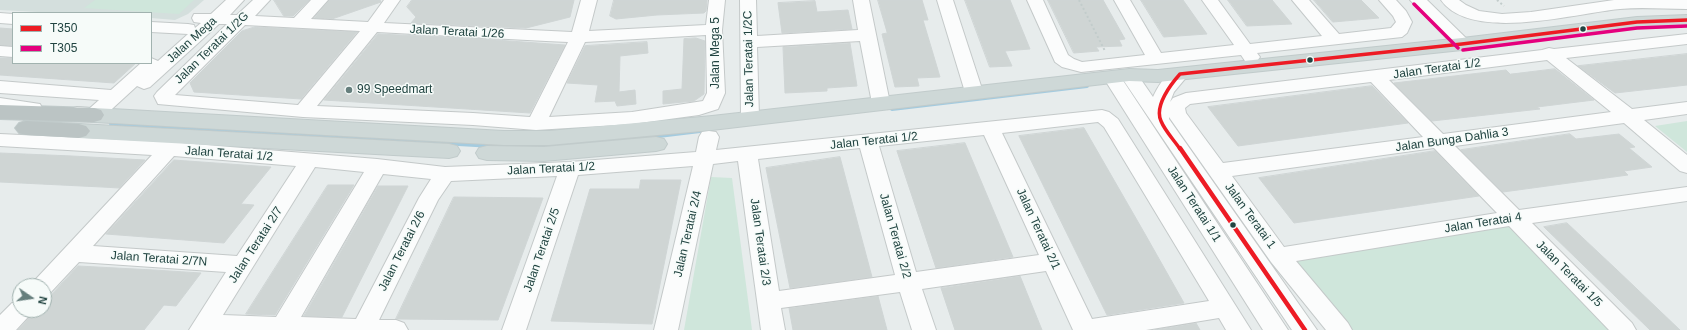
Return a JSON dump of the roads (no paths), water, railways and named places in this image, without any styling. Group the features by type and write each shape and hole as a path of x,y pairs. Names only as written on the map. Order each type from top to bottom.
{"highway":[{"path":"0,112 108,108"},
{"path":"0,126 79,131"}],"main road":[{"name":"Jalan Teratai 1/2","path":"79,131 509,154 544,154 633,132 709,137 1122,78 1157,68 1180,74 1462,44 1637,22 1685,10"},
{"name":"Jalan Teratai 1/2","path":"108,108 504,138 549,138 633,132 974,92 1122,78"}],"street":[{"name":"Jalan Mega","path":"108,108 129,97 220,0"},
{"name":"Jalan Mega","path":"152,61 201,22 236,0"},
{"name":"Jalan Teratai 1/2G","path":"163,96 262,0"},
{"path":"298,23 320,0"},
{"path":"303,111 372,28 392,0"},
{"path":"536,124 579,37 589,0"},
{"name":"Jalan Mega 5","path":"711,105 716,93 714,30 717,0"},
{"name":"Jalan Teratai 1/2C","path":"748,0 750,118"},
{"path":"861,0 881,103"},
{"path":"945,0 974,92"},
{"name":"Jalan Teratai 1/2","path":"1035,0 1061,58 1068,63 1122,78 1157,68 1245,48 1396,33 1401,29 1404,22 1400,14 1387,0"},
{"path":"1122,0 1157,68"},
{"path":"1210,0 1257,65"},
{"path":"1300,0 1335,40"},
{"path":"1418,0 1462,44"},
{"path":"1449,0 1455,6 1464,11 1490,18 1517,18 1638,3 1685,10"},
{"path":"1546,0 1561,12"},
{"name":"Jalan Teratai 1/26","path":"152,27 241,20 372,28 579,37 714,30"},
{"path":"749,42 868,35"},
{"name":"Jalan Teratai 1/2","path":"1186,100 1550,54 1687,39"},
{"path":"0,51 12,52"},
{"path":"1550,54 1627,115 1687,166"},
{"name":"Jalan Mega","path":"108,108 149,64"},
{"path":"1160,120 1159,104 1162,96 1180,74"},
{"name":"Jalan Teratai 1/5","path":"1376,77 1438,142 1624,330"},
{"name":"Jalan Teratai 1/1","path":"1122,78 1160,120 1305,330"},
{"name":"Jalan Teratai 1/1","path":"1122,78 1276,330"},
{"name":"Jalan Teratai 1/2","path":"0,88 108,108"},
{"name":"Jalan Teratai 1/2","path":"163,96 165,100 303,111 473,119 633,132 711,105"},
{"name":"Jalan Teratai 1","path":"1186,100 1180,102 1176,107 1177,114 1279,256 1340,330"},
{"path":"0,104 108,108"},
{"name":"Jalan Bunga Dahlia 3","path":"1217,171 1687,108"},
{"name":"Jalan Teratai 1/2","path":"0,140 310,160 445,174 570,169 704,158 1102,116 1111,123 1226,308"},
{"name":"Jalan Teratai 2/1","path":"990,128 1085,330"},
{"name":"Jalan Teratai 2/4","path":"666,330 709,137"},
{"name":"Jalan Teratai 2/2","path":"868,141 908,282 924,330"},
{"path":"51,278 169,150"},
{"name":"Jalan Teratai 2/3","path":"747,154 773,330"},
{"name":"Jalan Teratai 2/7","path":"203,327 310,160"},
{"path":"282,328 377,166"},
{"name":"Jalan Teratai 2/5","path":"514,330 570,169"},
{"name":"Jalan Teratai 2/6","path":"362,330 429,198 445,174"},
{"name":"Jalan Teratai 4","path":"1279,256 1513,218 1687,194"},
{"name":"Jalan Teratai 2/7N","path":"74,253 243,265"},
{"path":"769,301 1054,262"},
{"path":"1085,330 1226,308 1239,330"},
{"path":"1,330 12,318"},
{"path":"203,327 396,330"}],"waterway":[{"path":"892,109 1087,86"},
{"path":"111,124 493,146"},
{"path":"642,138 700,131"},
{"path":"548,147 618,140"}],"place":[{"name":"99 Speedmart","path":"349,90"}]}
